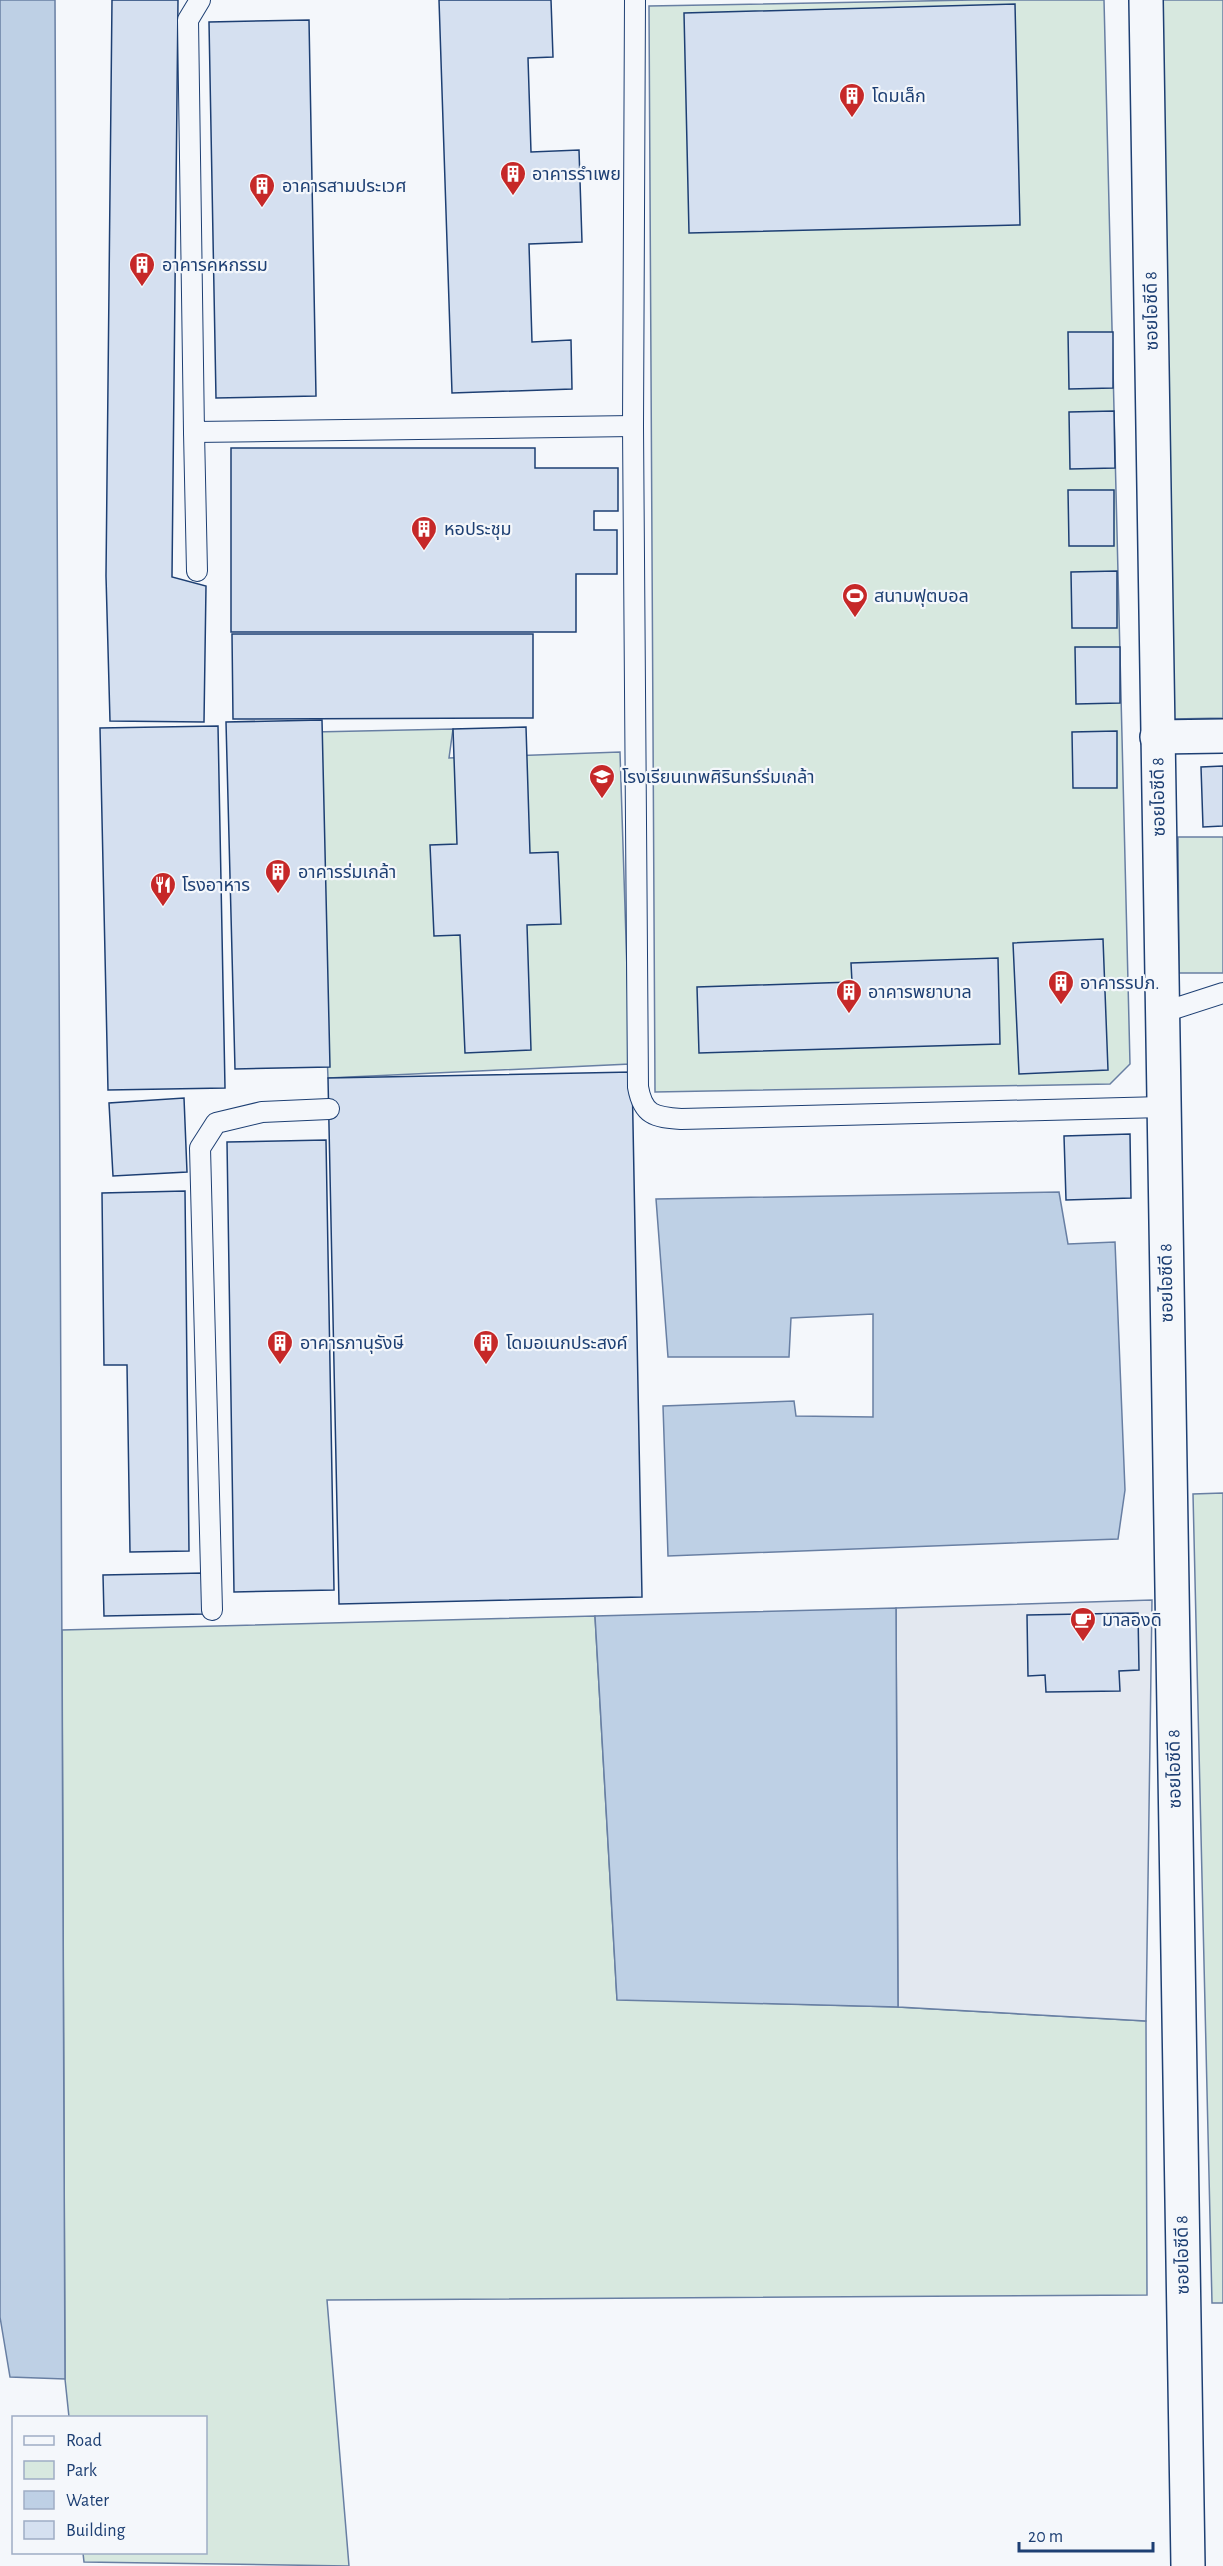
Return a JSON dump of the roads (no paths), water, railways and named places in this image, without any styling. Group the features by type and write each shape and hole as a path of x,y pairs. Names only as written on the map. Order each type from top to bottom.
{"street":[{"name":"ซอยไอซีดี 8","path":"1146,0 1188,2566"},
{"path":"1157,737 1223,736"}],"lane":[{"path":"197,572 188,20 200,0"},
{"path":"635,0 633,426 637,1105 649,1113 681,1119 1163,1107"},
{"path":"194,432 633,426"},
{"path":"1161,1013 1223,993"},
{"path":"212,1610 200,1148 216,1123 262,1112 329,1109"}],"water":[{"path":"0,0 55,0 65,2379 10,2377 0,2317"},
{"path":"1059,1192 1068,1244 1115,1242 1125,1490 1118,1539 668,1556 663,1406 794,1401 796,1416 873,1417 873,1314 791,1318 789,1357 668,1357 656,1199"},
{"path":"896,1608 898,2007 617,2000 595,1616"}],"place":[{"name":"โดมเล็ก","path":"852,119"},
{"name":"อาคารรำเพย","path":"513,197"},
{"name":"อาคารสามประเวศ","path":"262,209"},
{"name":"อาคารคหกรรม","path":"142,288"},
{"name":"หอประชุม","path":"424,552"},
{"name":"สนามฟุตบอล","path":"855,619"},
{"name":"โรงเรียนเทพศิรินทร์ร่มเกล้า","path":"602,800"},
{"name":"อาคารร่มเกล้า","path":"278,895"},
{"name":"โรงอาหาร","path":"163,908"},
{"name":"อาคารรปภ.","path":"1061,1006"},
{"name":"อาคารพยาบาล","path":"849,1015"},
{"name":"อาคารภานุรังษี","path":"280,1366"},
{"name":"โดมอเนกประสงค์","path":"486,1366"},
{"name":"มาลองดิ","path":"1083,1643"}]}
